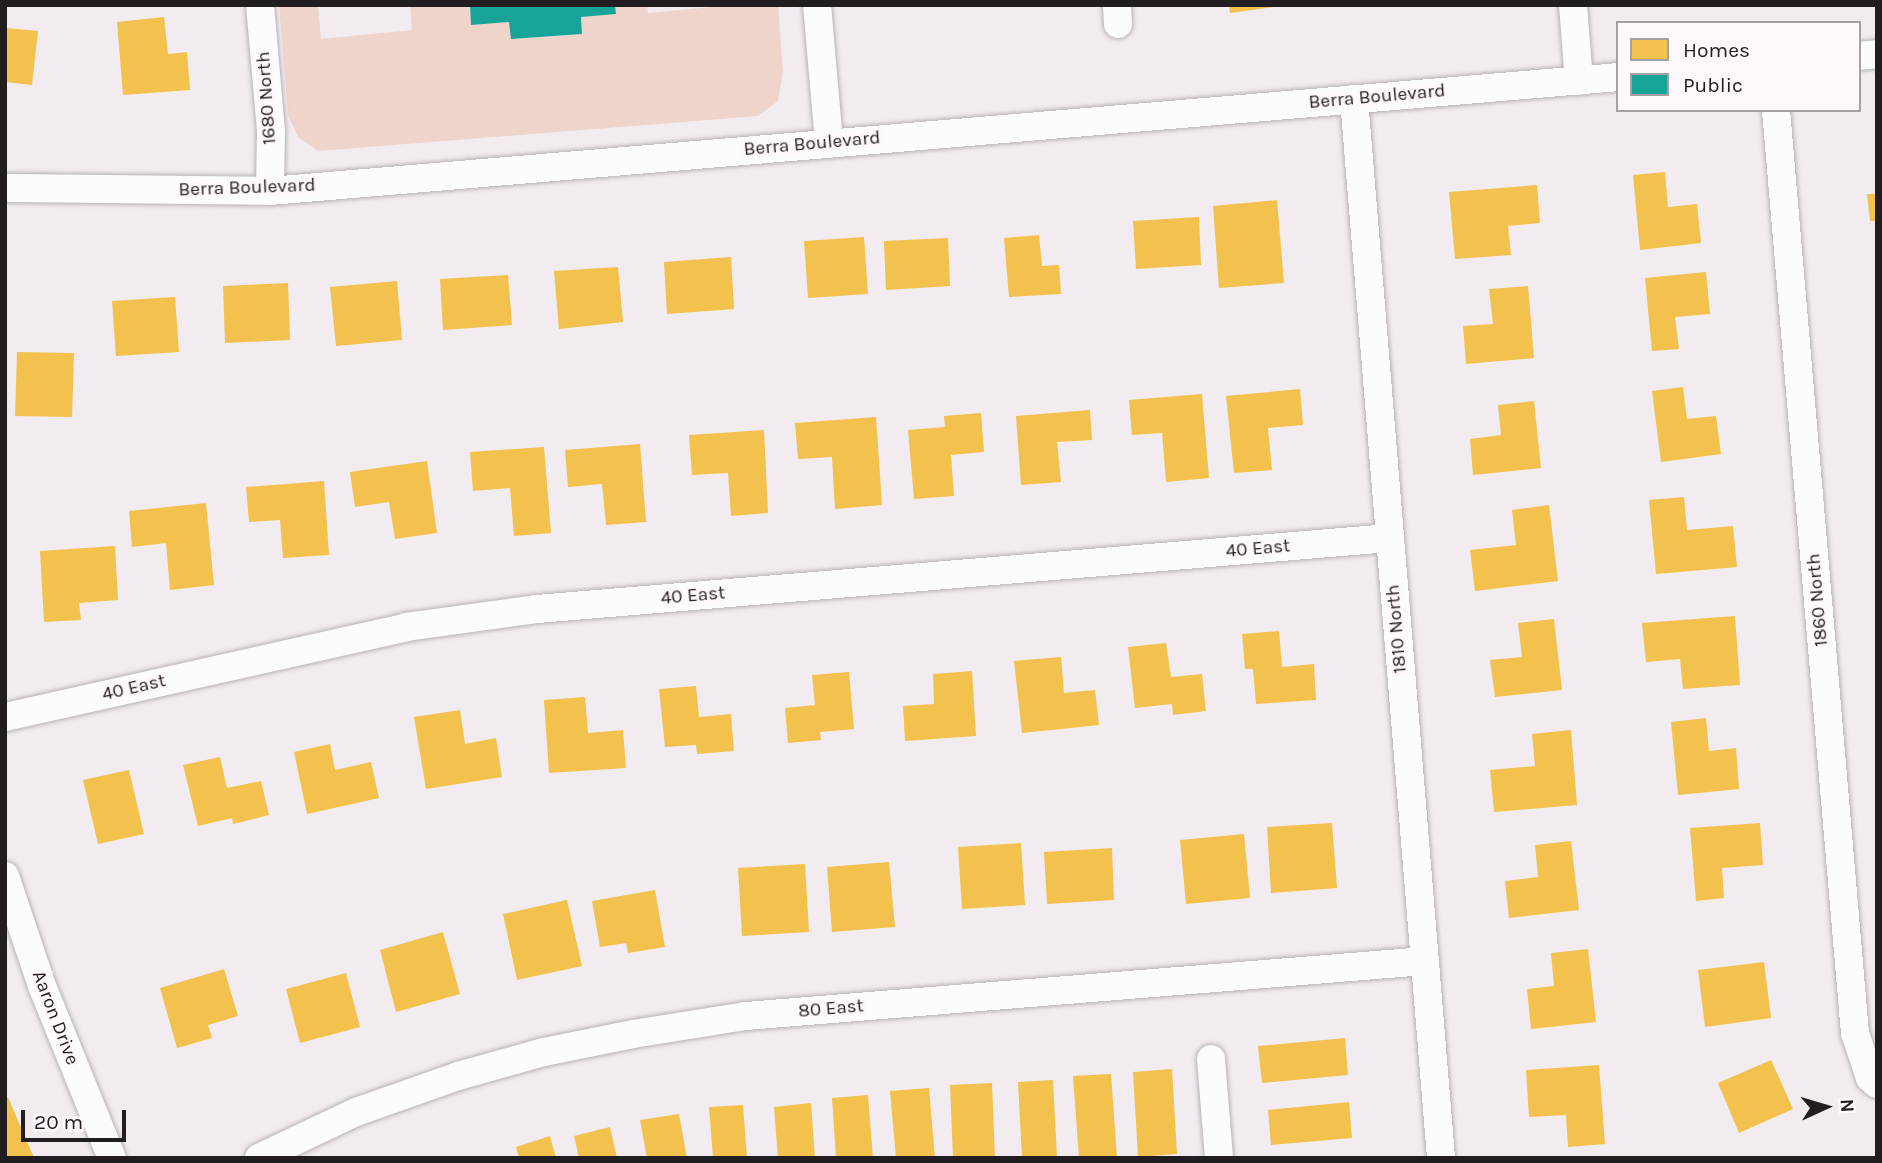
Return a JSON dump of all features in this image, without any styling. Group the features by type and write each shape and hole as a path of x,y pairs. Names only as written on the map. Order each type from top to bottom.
{"street":[{"name":"1680 North","path":"260,5 271,131 270,191"},
{"path":"817,5 829,142"},
{"path":"1573,5 1578,80"},
{"name":"Berra Boulevard","path":"5,188 270,191 1616,77"},
{"name":"1810 North","path":"1354,99 1441,1158"},
{"name":"1860 North","path":"1776,112 1855,1033 1870,1078 1877,1084"},
{"name":"40 East","path":"5,717 406,627 537,609 1390,538"},
{"name":"Aaron Drive","path":"5,876 42,986 112,1158"},
{"name":"80 East","path":"259,1158 356,1112 458,1076 544,1052 633,1034 746,1016 1425,961"},
{"path":"1211,1059 1219,1158"}],"shaded area":[{"path":"279,5 318,5 321,39 412,30 410,5 470,5 471,25 509,22 511,39 582,34 581,17 616,13 615,5 647,5 648,13 733,5 778,5 783,72 778,101 758,116 318,151 298,137 288,115"}],"building: Homes":[{"path":"1229,5 1274,5 1274,7 1230,13"},
{"path":"164,17 168,54 187,52 190,90 123,95 117,22"},
{"path":"5,28 38,31 32,85 5,82"},
{"path":"1665,172 1668,207 1697,204 1701,243 1640,250 1633,175"},
{"path":"1537,185 1540,223 1508,226 1511,255 1455,259 1449,192"},
{"path":"1867,194 1877,194 1877,221 1870,221"},
{"path":"1277,200 1284,283 1219,288 1213,206"},
{"path":"1199,217 1201,265 1136,269 1133,221"},
{"path":"1039,235 1042,266 1059,265 1061,294 1009,297 1004,238"},
{"path":"864,237 868,294 808,298 804,241"},
{"path":"948,238 950,286 886,290 884,241"},
{"path":"731,257 734,309 667,314 664,262"},
{"path":"618,267 623,322 559,329 554,271"},
{"path":"1706,272 1710,314 1675,317 1679,349 1652,351 1645,278"},
{"path":"508,275 512,325 443,330 440,279"},
{"path":"397,281 402,340 336,346 330,287"},
{"path":"288,283 290,340 225,343 223,286"},
{"path":"1528,286 1534,358 1466,364 1463,326 1493,324 1489,289"},
{"path":"175,297 179,352 116,356 112,301"},
{"path":"17,352 74,353 72,417 15,416"},
{"path":"1683,387 1687,419 1716,416 1721,454 1661,462 1652,391"},
{"path":"1300,389 1303,425 1268,428 1272,470 1234,473 1226,396"},
{"path":"1202,394 1209,478 1166,482 1162,433 1132,435 1129,400"},
{"path":"1534,401 1541,468 1473,475 1470,439 1501,435 1498,405"},
{"path":"1090,410 1092,440 1057,442 1061,482 1021,485 1016,416"},
{"path":"981,413 984,452 951,455 954,496 914,499 908,430 945,427 944,416"},
{"path":"876,417 882,505 835,509 832,457 798,459 795,423"},
{"path":"764,430 768,513 731,516 728,473 692,475 689,435"},
{"path":"640,444 646,522 606,525 602,484 568,487 565,450"},
{"path":"544,447 551,533 514,536 510,488 473,491 470,452"},
{"path":"427,461 437,533 395,539 389,502 355,507 350,472"},
{"path":"324,481 329,555 283,558 280,520 249,522 246,487"},
{"path":"1684,497 1687,530 1733,526 1737,567 1656,574 1649,500"},
{"path":"206,503 214,585 170,590 166,543 132,547 129,511"},
{"path":"1549,505 1558,581 1475,591 1470,550 1516,545 1512,510"},
{"path":"115,546 118,600 79,603 81,620 44,622 40,551"},
{"path":"1735,616 1740,685 1683,689 1680,659 1646,662 1642,623"},
{"path":"1554,619 1562,690 1495,697 1490,660 1522,657 1518,623"},
{"path":"1279,631 1282,667 1314,664 1316,700 1256,704 1253,669 1245,669 1242,634"},
{"path":"1166,643 1171,677 1202,674 1206,711 1173,715 1172,704 1135,708 1128,647"},
{"path":"1061,657 1064,693 1095,690 1099,725 1022,733 1014,661"},
{"path":"972,671 976,736 905,741 903,706 934,704 933,674"},
{"path":"849,672 854,729 820,732 821,740 788,743 785,708 815,705 812,675"},
{"path":"696,686 699,717 731,714 734,751 697,754 696,745 665,747 659,689"},
{"path":"585,697 588,733 623,730 626,768 549,773 544,700"},
{"path":"460,710 465,744 496,738 502,777 426,789 414,717"},
{"path":"1706,718 1709,751 1736,748 1739,789 1678,795 1671,722"},
{"path":"1571,730 1577,805 1494,812 1490,770 1535,766 1532,734"},
{"path":"330,744 335,770 371,762 379,798 307,814 294,752"},
{"path":"220,757 227,788 261,781 269,815 233,824 232,818 198,826 183,765"},
{"path":"129,770 144,834 98,844 83,780"},
{"path":"1332,823 1337,888 1271,893 1267,827"},
{"path":"1760,823 1763,865 1722,868 1724,898 1696,901 1690,828"},
{"path":"1244,834 1250,898 1186,904 1180,840"},
{"path":"1571,841 1579,910 1509,918 1505,881 1538,877 1535,845"},
{"path":"1021,843 1025,905 962,909 958,847"},
{"path":"1112,848 1114,900 1047,904 1044,852"},
{"path":"889,862 895,927 832,932 827,867"},
{"path":"805,864 809,932 742,936 738,868"},
{"path":"655,890 665,947 628,953 626,943 600,947 592,901"},
{"path":"567,900 582,966 517,980 503,914"},
{"path":"443,932 460,994 396,1012 380,950"},
{"path":"1588,949 1596,1022 1531,1029 1527,989 1554,986 1551,953"},
{"path":"1764,962 1771,1018 1705,1027 1698,970"},
{"path":"224,969 238,1016 208,1025 212,1038 177,1048 160,988"},
{"path":"346,973 360,1027 300,1043 286,989"},
{"path":"1345,1038 1348,1075 1262,1083 1258,1046"},
{"path":"1771,1060 1793,1109 1739,1133 1718,1083"},
{"path":"1599,1065 1605,1144 1568,1147 1566,1115 1529,1117 1526,1070"},
{"path":"1172,1069 1177,1154 1138,1157 1133,1072"},
{"path":"1111,1074 1117,1158 1079,1158 1073,1076"},
{"path":"1053,1080 1057,1158 1022,1158 1018,1082"},
{"path":"992,1083 995,1158 953,1158 950,1085"},
{"path":"929,1088 935,1158 896,1158 890,1091"},
{"path":"868,1095 873,1158 836,1158 832,1098"},
{"path":"8,1097 34,1158 5,1158 5,1098"},
{"path":"1349,1102 1352,1138 1271,1145 1268,1110"},
{"path":"811,1103 815,1158 778,1158 774,1107"},
{"path":"743,1105 747,1158 713,1158 709,1107"},
{"path":"679,1114 687,1158 647,1158 640,1120"},
{"path":"610,1127 617,1158 579,1158 574,1136"},
{"path":"550,1136 556,1158 519,1158 516,1147"}],"building: Public":[{"path":"470,5 615,5 616,14 581,17 582,34 511,39 509,22 471,25"}]}
